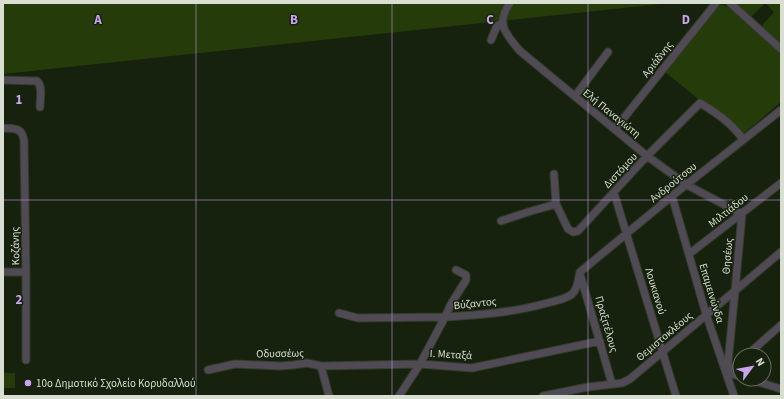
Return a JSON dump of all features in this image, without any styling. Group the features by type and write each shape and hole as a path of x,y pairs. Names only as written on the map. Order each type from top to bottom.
{"street":[{"path":"491,40 496,26 503,23 502,21 505,9 510,3"},
{"name":"Αριάδνης","path":"615,129 716,3"},
{"path":"730,3 781,49"},
{"name":"Ελή Παναγιώτη","path":"503,23 506,34 520,50 647,156 687,184 742,214"},
{"path":"575,96 608,52"},
{"path":"3,80 37,80 40,87 40,107"},
{"name":"Διστόμου","path":"556,204 568,228 572,232 578,231 647,156 700,103 724,118 734,127 743,139"},
{"name":"Ανδρούτσου","path":"580,272 672,196 781,110"},
{"name":"Κοζάνης","path":"3,128 16,129 21,132 24,141 26,360"},
{"path":"501,221 556,204 554,174"},
{"name":"Μιλτιάδου","path":"689,254 781,182"},
{"name":"Λουκιανού","path":"614,193 676,396"},
{"name":"Επαμεινώνδα","path":"672,196 706,314 734,396"},
{"name":"Θησέως","path":"726,372 742,214"},
{"name":"Θεμιστοκλέους","path":"543,396 588,387 622,383 630,379 781,252"},
{"path":"339,313 358,318 445,317 466,280 466,275 456,270"},
{"path":"3,272 26,272"},
{"name":"Βύζαντος","path":"399,396 420,364 445,317 483,315 535,306 568,297 576,290 580,272"},
{"name":"Πραξιτέλους","path":"580,272 612,384"},
{"path":"756,347 781,325"},
{"name":"Ι. Μεταξά","path":"321,366 420,364 472,368 600,341"},
{"name":"Οδυσσέως","path":"208,370 235,364 280,366 306,363 321,366"},
{"path":"321,366 329,396"},
{"path":"726,372 732,367"},
{"path":"726,372 732,374"}],"green space":[{"path":"3,3 670,3 3,74"},
{"path":"731,3 765,3 749,19"},
{"path":"765,3 781,3 781,47 759,29 774,12"},
{"path":"719,4 733,9 781,53 781,102 742,135 664,71"},
{"path":"3,373 15,373 15,388 3,388"}],"place":[{"name":"10ο Δημοτικό Σχολείο Κορυδαλλού","path":"28,383"}]}
